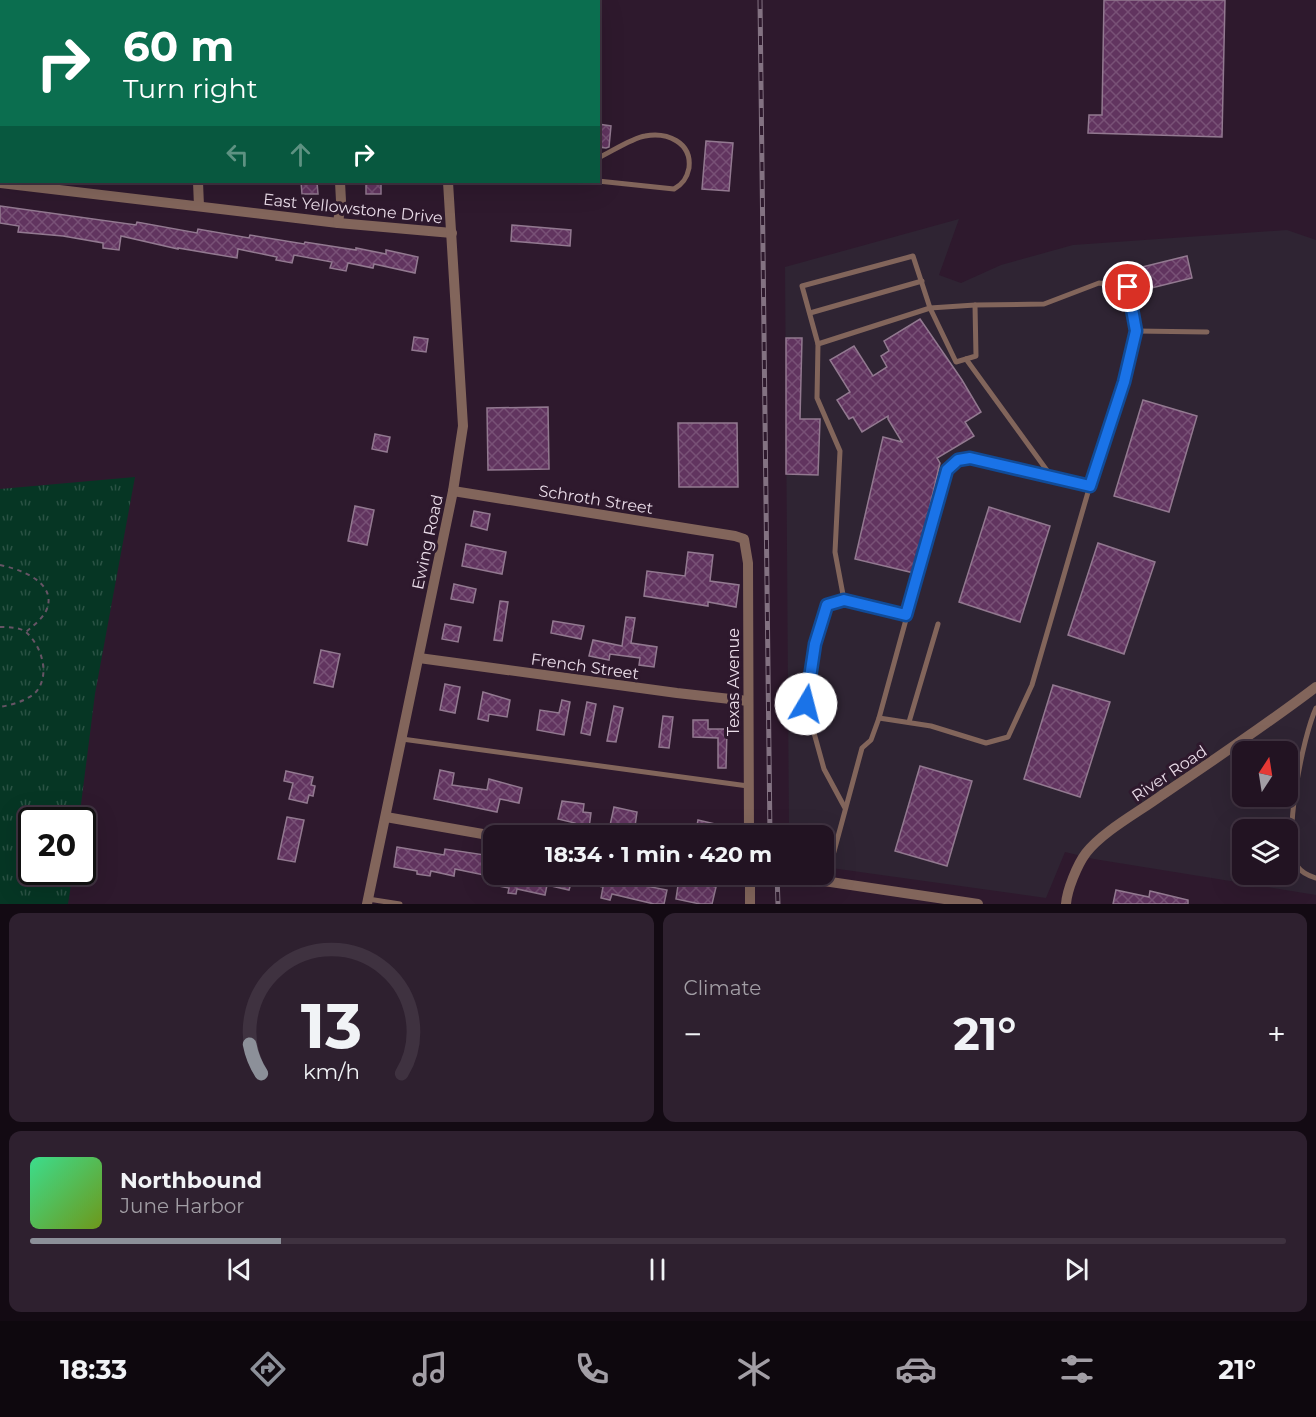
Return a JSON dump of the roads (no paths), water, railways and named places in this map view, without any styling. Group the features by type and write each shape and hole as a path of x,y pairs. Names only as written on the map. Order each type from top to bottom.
{"street":[{"name":"East Yellowstone Drive","path":"0,183 23,183 338,223 452,233"},
{"path":"198,183 199,206"},
{"path":"338,223 341,201 340,183"},
{"name":"Ewing Road","path":"368,902 453,491 463,426 448,183"},
{"name":"Schroth Street","path":"453,491 735,536"},
{"name":"Texas Avenue","path":"735,536 744,539 748,563 749,825"},
{"name":"French Street","path":"419,658 748,701"},
{"name":"River Road","path":"1066,904 1067,894 1085,855 1095,844 1120,824 1271,721 1316,687"},
{"path":"386,817 483,834"},
{"path":"834,884 904,899 978,904"},
{"path":"750,885 750,904"}],"lane":[{"path":"600,157 643,136 670,136 686,149 690,160 687,176 681,186 674,189 600,181"},
{"path":"844,600 835,552 840,451 817,398 818,344 802,286 913,256 930,308 956,362 976,356 975,305"},
{"path":"810,313 922,281"},
{"path":"818,344 930,308 1044,304 1099,283 1128,287 1136,331 1124,382 1090,486 1032,685 1008,737 986,743 909,722 879,718"},
{"path":"1136,331 1208,332"},
{"path":"966,359 1051,476"},
{"path":"834,851 862,748 871,740 879,718 947,470 958,460 970,458 1090,486"},
{"path":"845,808 824,769 806,704 815,644 827,605 844,600 906,615"},
{"path":"909,722 938,624"},
{"path":"1316,708 1301,760 1291,834 1293,853 1298,867 1307,875 1316,878"},
{"path":"402,739 749,787"},
{"path":"368,902 400,904"}],"railway":[{"path":"760,0 770,825"},
{"path":"777,885 778,904"}]}
